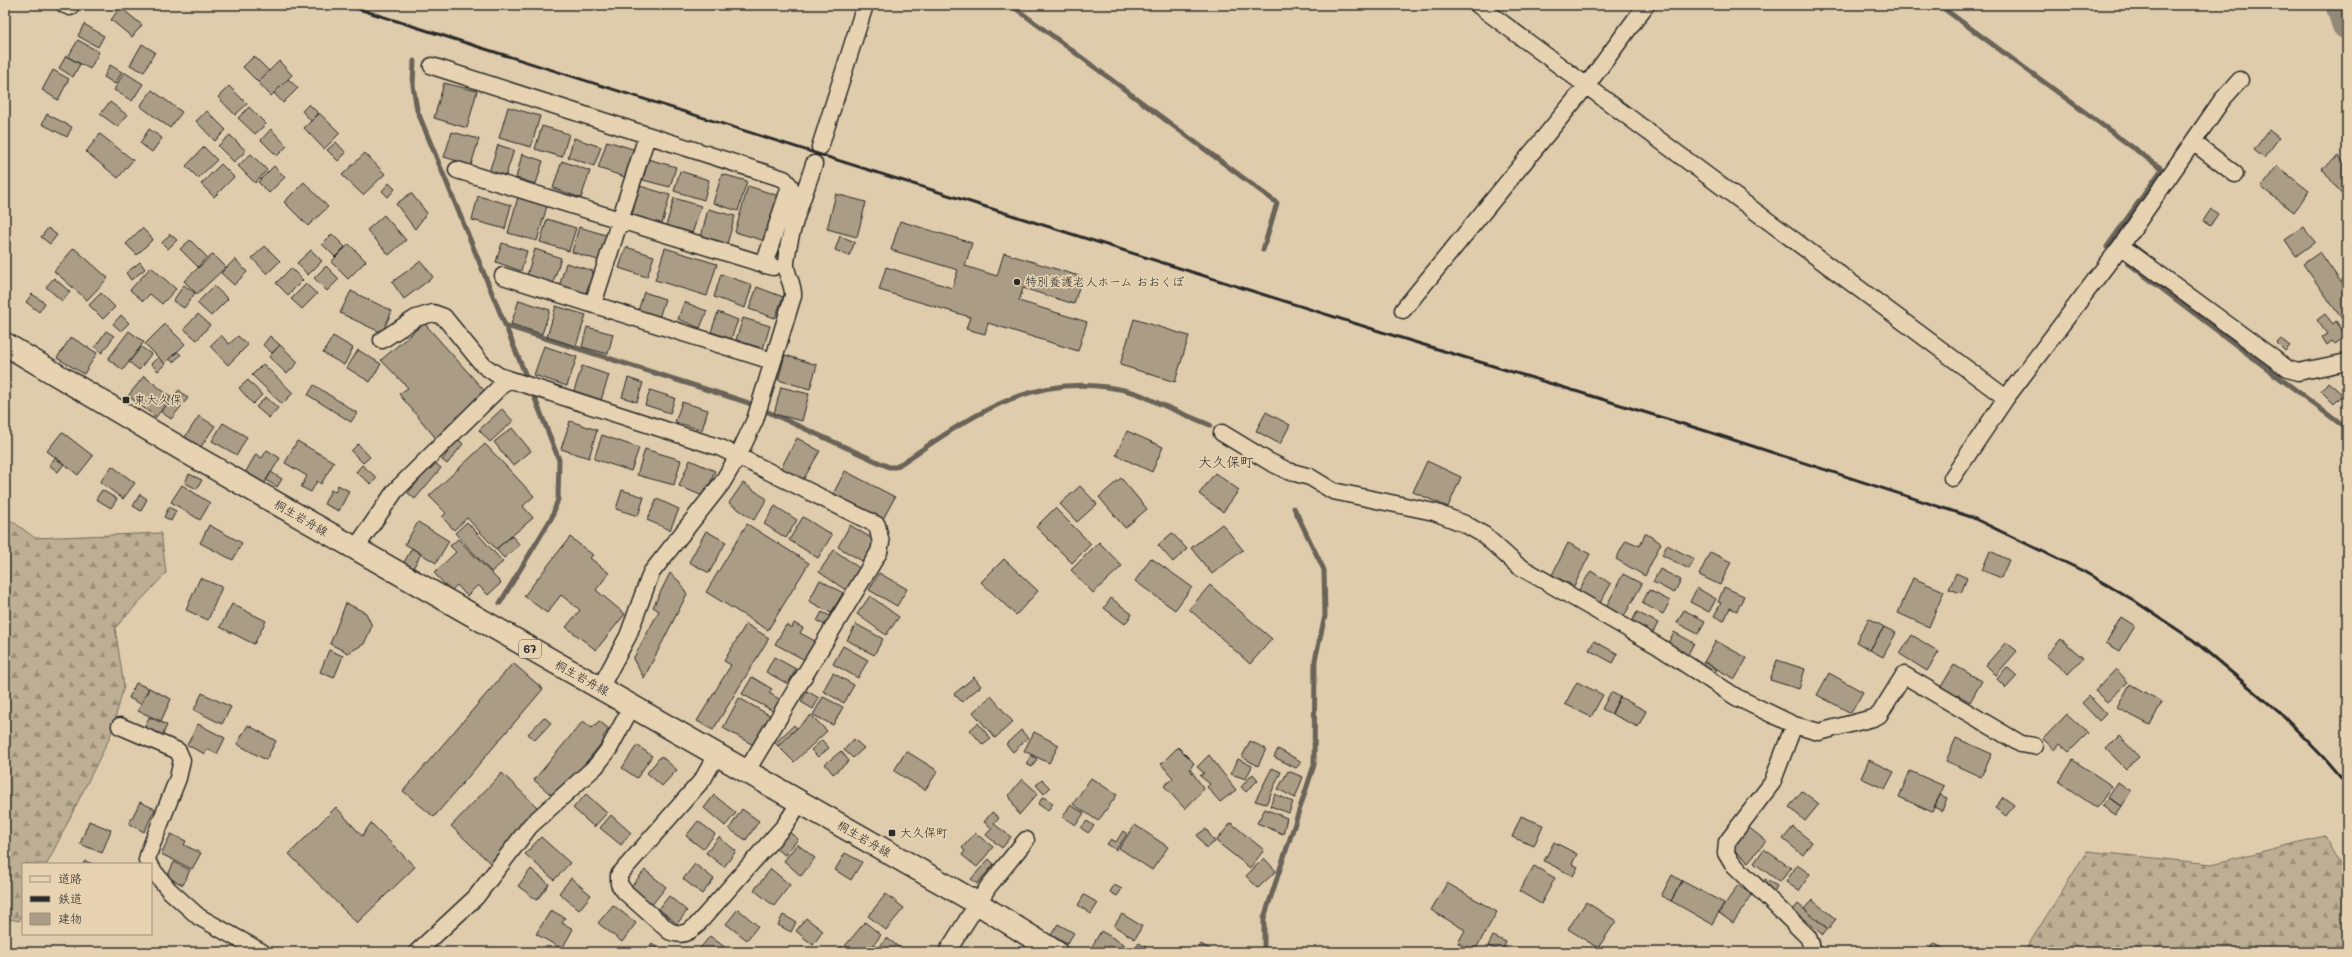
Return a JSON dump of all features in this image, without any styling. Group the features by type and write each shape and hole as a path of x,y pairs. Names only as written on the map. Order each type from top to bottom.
{"main road":[{"name":"桐生岩舟線","path":"5,344 190,454 717,754 977,904 1056,952"}],"street":[{"path":"820,147 865,5"},
{"path":"1478,5 2006,398"},
{"path":"1403,310 1587,85 1646,5"},
{"path":"432,66 646,136 784,179 789,182 790,186 764,265"},
{"path":"1952,478 2006,398 2121,246 2222,100 2240,80"},
{"path":"593,304 646,136"},
{"path":"2193,142 2235,174"},
{"path":"600,688 628,636 651,573 722,483 738,456 755,420 793,296 794,286 786,265 788,248 814,164"},
{"path":"457,170 621,219 764,265 776,267 786,265"},
{"path":"2121,246 2288,369 2298,372 2347,362"},
{"path":"503,276 772,361"},
{"path":"382,340 416,318 434,313 444,316 483,365 508,379 721,448 877,525 881,543 879,552 746,772"},
{"path":"355,549 395,491 508,379"},
{"path":"1222,433 1268,461 1288,471 1310,477 1333,491 1420,508 1465,524 1484,536 1517,565 1658,646 1736,697 1794,725 1819,732 1873,718 1879,715 1904,675 2022,744 2034,746"},
{"path":"417,952 476,898 530,826 596,766 609,749 632,706"},
{"path":"1794,725 1772,782 1727,842 1726,853 1732,863 1808,937 1811,944 1811,952"},
{"path":"120,726 178,751 182,760 178,778 149,852 147,860 148,863"},
{"path":"717,754 703,778 619,875 620,884 624,892 669,931 677,934 686,934 696,926 785,824 800,802"},
{"path":"947,952 977,904 1026,840"},
{"path":"152,869 169,890 199,917 262,952"}],"green space":[{"path":"5,516 35,538 161,533 166,573 115,628 124,686 110,737 47,863 22,863 22,915 19,921 5,918"},
{"path":"2324,836 2347,877 2347,952 2024,952 2087,851 2212,864"}],"building":[{"path":"120,7 142,25 132,37 111,20"},
{"path":"84,24 104,36 98,47 78,36"},
{"path":"78,40 99,52 90,69 68,57"},
{"path":"142,44 155,52 144,72 130,65"},
{"path":"66,56 80,64 73,77 59,68"},
{"path":"254,56 269,71 258,82 243,67"},
{"path":"279,61 292,75 271,96 258,82"},
{"path":"110,65 122,72 115,84 104,77"},
{"path":"53,70 69,79 58,100 42,90"},
{"path":"124,72 143,84 132,101 114,90"},
{"path":"288,79 298,88 283,103 274,93"},
{"path":"444,83 477,91 467,128 434,118"},
{"path":"229,86 247,104 235,115 218,97"},
{"path":"152,90 182,112 170,128 140,106"},
{"path":"110,102 127,115 118,127 100,114"},
{"path":"309,104 319,114 311,121 302,111"},
{"path":"249,107 266,124 255,134 238,118"},
{"path":"508,107 540,116 531,147 499,138"},
{"path":"207,111 226,130 215,141 196,121"},
{"path":"319,113 340,133 324,149 304,128"},
{"path":"47,114 72,127 67,137 42,124"},
{"path":"542,126 569,134 562,157 535,149"},
{"path":"149,129 162,138 152,152 140,143"},
{"path":"271,129 287,146 277,156 261,140"},
{"path":"2269,130 2279,138 2264,158 2254,150"},
{"path":"452,132 479,139 471,165 444,157"},
{"path":"100,134 133,160 118,178 86,152"},
{"path":"230,135 246,151 234,162 218,146"},
{"path":"574,138 601,147 594,166 568,157"},
{"path":"607,141 636,150 628,178 598,168"},
{"path":"336,142 346,153 338,161 327,150"},
{"path":"498,145 514,150 505,178 489,172"},
{"path":"204,147 217,160 198,178 186,166"},
{"path":"365,153 385,174 363,195 342,175"},
{"path":"251,154 267,170 255,183 238,166"},
{"path":"522,154 543,161 536,184 516,178"},
{"path":"2339,156 2347,168 2347,191 2342,195 2322,168"},
{"path":"648,159 676,167 670,187 643,180"},
{"path":"562,161 590,171 581,198 553,188"},
{"path":"221,164 234,177 214,197 201,184"},
{"path":"274,166 285,177 269,193 258,182"},
{"path":"2277,166 2309,191 2294,212 2261,187"},
{"path":"680,171 709,180 704,200 674,191"},
{"path":"722,174 747,181 738,211 713,203"},
{"path":"304,182 328,207 308,226 284,202"},
{"path":"389,183 395,189 388,197 382,191"},
{"path":"640,186 670,195 662,224 632,215"},
{"path":"748,186 779,196 765,241 735,232"},
{"path":"411,193 427,213 415,229 396,204"},
{"path":"836,194 866,202 857,237 827,229"},
{"path":"478,196 511,205 505,229 472,220"},
{"path":"518,197 547,206 537,241 508,233"},
{"path":"674,198 701,206 692,234 666,226"},
{"path":"708,209 735,216 727,244 701,237"},
{"path":"2211,209 2218,214 2210,226 2203,221"},
{"path":"384,215 406,240 389,255 367,230"},
{"path":"547,219 576,228 569,251 540,242"},
{"name":"特別養護老人ホーム おおくぼ","path":"900,221 972,243 965,266 997,276 1004,253 1082,277 1074,304 1023,288 1019,301 1087,322 1078,351 988,323 985,334 966,329 970,317 879,290 886,267 952,288 958,270 891,250"},
{"path":"579,227 609,236 601,261 572,252"},
{"path":"2303,227 2315,242 2296,256 2285,240"},
{"path":"48,228 57,235 50,244 41,237"},
{"path":"142,228 153,239 137,255 126,244"},
{"path":"170,234 177,240 168,249 162,243"},
{"path":"332,234 345,247 335,257 322,244"},
{"path":"840,236 855,242 849,256 835,250"},
{"path":"190,240 207,257 198,267 180,249"},
{"path":"502,243 527,251 521,271 496,262"},
{"path":"349,244 366,261 348,279 331,262"},
{"path":"265,246 280,261 267,274 252,258"},
{"path":"626,247 654,256 647,277 619,268"},
{"path":"74,248 108,278 87,300 54,271"},
{"path":"665,248 717,264 707,296 655,280"},
{"path":"535,249 561,258 553,283 527,275"},
{"path":"311,250 322,261 308,275 297,263"},
{"path":"2320,252 2347,291 2347,326 2303,264"},
{"path":"213,254 226,267 197,294 184,281"},
{"path":"235,259 247,272 234,285 221,273"},
{"path":"421,261 433,277 404,299 392,282"},
{"path":"140,262 145,269 131,280 126,273"},
{"path":"566,263 593,271 585,296 559,287"},
{"path":"326,266 339,279 327,291 314,278"},
{"path":"151,267 176,289 162,304 150,294 143,301 130,290"},
{"path":"291,268 303,280 288,295 276,283"},
{"path":"721,274 752,285 745,308 714,297"},
{"path":"54,278 70,292 62,301 46,287"},
{"path":"306,284 317,294 302,309 291,299"},
{"path":"184,285 195,293 184,308 173,301"},
{"path":"214,286 228,299 211,316 197,303"},
{"path":"757,287 783,297 775,318 749,309"},
{"path":"351,291 392,311 382,333 340,313"},
{"path":"644,292 665,299 659,318 638,311"},
{"path":"101,293 115,307 103,319 89,305"},
{"path":"32,294 45,303 39,312 26,302"},
{"path":"519,300 550,310 542,334 511,324"},
{"path":"684,302 707,311 700,328 678,319"},
{"path":"556,306 586,315 576,346 547,337"},
{"path":"718,312 738,320 731,339 711,332"},
{"path":"198,314 210,325 197,340 184,329"},
{"path":"2325,314 2333,324 2336,321 2346,336 2335,344 2332,341 2327,345 2322,337 2327,334 2317,320"},
{"path":"121,315 129,323 121,331 113,324"},
{"path":"743,318 770,326 763,349 736,340"},
{"path":"1134,319 1189,336 1175,382 1120,365"},
{"path":"424,323 490,397 439,442 399,394 408,388 381,360"},
{"path":"165,324 185,344 165,364 145,344"},
{"path":"587,327 613,334 608,354 582,347"},
{"path":"106,331 114,336 102,353 95,347"},
{"path":"129,331 144,342 123,370 108,359"},
{"path":"221,335 229,344 238,336 248,345 228,365 210,346"},
{"path":"270,336 280,345 272,353 263,345"},
{"path":"333,336 353,348 344,365 323,353"},
{"path":"71,337 97,353 84,374 57,358"},
{"path":"2281,339 2290,346 2285,351 2277,343"},
{"path":"280,345 298,362 287,374 269,357"},
{"path":"544,346 577,357 567,386 534,375"},
{"path":"141,347 151,354 139,370 129,362"},
{"path":"358,350 381,364 370,382 347,368"},
{"path":"177,351 181,355 173,362 169,359"},
{"path":"785,355 817,365 810,389 778,380"},
{"path":"158,357 165,364 158,371 151,364"},
{"path":"263,364 293,393 282,404 252,375"},
{"path":"582,366 609,375 601,400 574,391"},
{"path":"144,376 171,397 156,417 128,396"},
{"path":"628,378 643,383 637,402 622,397"},
{"path":"248,380 262,395 253,404 239,388"},
{"path":"2328,382 2343,395 2334,404 2321,391"},
{"path":"314,385 357,413 351,422 308,395"},
{"path":"781,387 809,394 802,421 774,414"},
{"path":"179,390 188,398 171,419 161,412"},
{"path":"650,390 675,398 670,413 645,405"},
{"path":"266,397 278,408 269,418 256,407"},
{"path":"682,402 708,410 702,430 675,422"},
{"path":"502,409 513,421 490,442 479,430"},
{"path":"1266,412 1290,425 1280,444 1256,431"},
{"path":"199,416 215,426 200,448 185,437"},
{"path":"570,421 597,430 589,458 561,449"},
{"path":"223,423 247,437 237,455 212,441"},
{"path":"512,428 531,451 513,466 494,442"},
{"path":"1127,431 1163,447 1152,472 1116,455"},
{"path":"62,432 93,456 78,475 47,451"},
{"path":"602,435 639,448 631,471 594,459"},
{"path":"797,438 820,451 803,480 781,468"},
{"path":"458,439 463,444 447,464 442,460"},
{"path":"297,441 334,462 321,484 317,481 311,492 301,487 307,476 285,463"},
{"path":"358,444 370,457 363,463 351,451"},
{"path":"485,444 534,496 523,506 533,518 496,549 467,518 454,530 442,517 446,513 429,496"},
{"path":"645,449 681,460 674,485 637,475"},
{"path":"267,450 280,458 264,484 245,473 256,454 262,458"},
{"path":"55,458 64,464 58,472 49,465"},
{"path":"690,460 715,471 705,497 679,486"},
{"path":"1427,461 1461,477 1448,507 1413,492"},
{"path":"434,462 441,468 415,499 408,493"},
{"path":"362,465 377,478 371,484 356,472"},
{"path":"112,466 135,483 123,499 100,482"},
{"path":"845,471 895,497 883,519 833,494"},
{"path":"271,472 282,479 277,487 266,480"},
{"path":"1215,473 1239,490 1223,512 1199,494"},
{"path":"189,474 202,480 197,489 185,483"},
{"path":"1121,478 1147,509 1125,528 1099,497"},
{"path":"743,483 767,499 754,520 729,503"},
{"path":"182,485 210,503 200,520 171,502"},
{"path":"338,485 349,491 339,511 324,504 331,490 335,492"},
{"path":"1080,486 1097,504 1077,522 1060,504"},
{"path":"102,490 117,499 111,508 96,499"},
{"path":"622,490 644,497 638,516 616,509"},
{"path":"140,494 147,499 141,511 133,506"},
{"path":"657,499 679,509 670,530 647,520"},
{"path":"775,506 797,520 786,538 764,524"},
{"path":"169,507 176,511 171,521 164,517"},
{"path":"1055,508 1091,544 1072,563 1036,527"},
{"path":"803,517 832,535 818,558 789,540"},
{"path":"418,522 449,541 436,563 405,544"},
{"path":"467,522 503,562 491,572 455,533"},
{"path":"747,524 809,563 768,630 706,592"},
{"path":"1222,524 1243,550 1212,574 1191,548"},
{"path":"209,525 242,543 233,560 200,543"},
{"path":"850,525 876,541 864,562 838,547"},
{"path":"706,531 726,542 709,573 689,562"},
{"path":"1172,533 1187,549 1173,562 1158,545"},
{"path":"1645,533 1661,543 1645,576 1616,559 1626,540 1640,546"},
{"path":"512,536 520,545 504,558 496,549"},
{"path":"570,537 593,555 590,558 609,573 596,590 625,614 596,650 566,627 580,610 561,595 547,613 524,596"},
{"path":"458,539 501,583 488,595 478,585 467,596 457,585 451,591 434,573 456,552 450,546"},
{"path":"1099,542 1122,566 1093,593 1071,570"},
{"path":"1568,543 1590,554 1574,586 1552,575"},
{"path":"1667,545 1694,559 1689,569 1662,555"},
{"path":"412,548 421,554 412,570 403,564"},
{"path":"834,550 862,570 847,591 819,572"},
{"path":"1990,551 2009,560 2001,578 1982,570"},
{"path":"1710,552 1731,562 1720,585 1699,575"},
{"path":"1151,558 1192,587 1175,610 1135,581"},
{"path":"1004,559 1038,591 1016,615 981,582"},
{"path":"1660,569 1681,580 1674,593 1653,582"},
{"path":"1591,571 1611,584 1600,603 1577,593"},
{"path":"670,573 679,581 687,594 644,678 633,659 659,611 653,607"},
{"path":"879,573 907,589 897,606 869,590"},
{"path":"1956,573 1967,578 1961,593 1949,589"},
{"path":"1623,574 1642,584 1623,618 1606,607"},
{"path":"200,578 222,587 208,620 186,610"},
{"path":"1913,578 1944,591 1929,627 1898,613"},
{"path":"820,580 843,593 831,613 809,601"},
{"path":"1210,585 1272,639 1250,664 1189,609"},
{"path":"1724,587 1744,596 1737,611 1730,608 1724,621 1714,616 1721,603 1718,602"},
{"path":"1697,588 1716,599 1709,612 1690,602"},
{"path":"1649,590 1670,601 1663,614 1642,603"},
{"path":"870,596 899,617 886,635 857,614"},
{"path":"1111,598 1132,614 1125,624 1104,608"},
{"path":"346,603 366,613 372,626 364,644 348,653 330,644"},
{"path":"232,604 266,621 254,644 220,627"},
{"path":"1684,610 1705,621 1698,634 1677,623"},
{"path":"822,612 830,616 825,625 817,621"},
{"path":"1637,612 1658,623 1651,636 1630,625"},
{"path":"2121,617 2135,626 2120,651 2106,643"},
{"path":"1869,618 1884,627 1870,650 1856,642"},
{"path":"794,623 803,628 800,633 815,641 805,660 775,644 786,625 792,628"},
{"path":"746,624 769,638 713,730 697,721 731,665 724,661"},
{"path":"856,624 883,639 874,655 847,640"},
{"path":"1884,627 1896,633 1883,657 1870,650"},
{"path":"1674,632 1694,643 1687,656 1667,645"},
{"path":"1912,635 1939,652 1927,671 1900,654"},
{"path":"2061,639 2083,658 2068,674 2046,656"},
{"path":"1594,641 1618,654 1613,663 1589,650"},
{"path":"1716,641 1747,658 1735,679 1704,662"},
{"path":"2006,642 2017,651 1996,675 1986,665"},
{"path":"843,646 868,660 858,678 833,664"},
{"path":"329,650 343,656 334,678 320,672"},
{"path":"774,657 796,669 788,684 766,672"},
{"path":"1777,660 1805,669 1799,689 1770,680"},
{"path":"1704,662 1717,669 1714,675 1701,668"},
{"path":"513,663 543,689 434,817 403,791"},
{"path":"1954,665 1982,681 1970,702 1958,695 1956,700 1939,690"},
{"path":"2007,667 2017,676 2006,688 1997,679"},
{"path":"2116,669 2128,682 2107,702 2095,691"},
{"path":"833,673 854,685 844,703 823,691"},
{"path":"1829,673 1863,692 1851,713 1817,695"},
{"path":"752,677 772,689 769,693 781,700 775,712 742,694"},
{"path":"974,677 981,686 962,702 954,694"},
{"path":"1577,682 1603,695 1591,717 1565,704"},
{"path":"136,683 149,688 141,704 129,698"},
{"path":"2130,684 2162,702 2150,725 2117,708"},
{"path":"149,688 171,699 161,721 138,711"},
{"path":"807,691 819,698 813,709 801,702"},
{"path":"1611,692 1620,697 1611,714 1602,709"},
{"path":"202,693 231,707 222,724 194,710"},
{"path":"991,696 1013,722 995,738 973,712"},
{"path":"2089,696 2106,714 2099,721 2082,703"},
{"path":"823,697 843,707 833,725 813,715"},
{"path":"1620,697 1646,711 1638,727 1612,714"},
{"path":"739,698 771,716 755,746 723,728"},
{"path":"2067,714 2088,733 2069,752 2060,744 2055,750 2043,739"},
{"path":"811,715 827,731 794,762 778,746"},
{"path":"149,717 167,725 161,739 143,732"},
{"path":"544,717 551,723 535,740 528,734"},
{"path":"583,721 592,728 599,721 609,729 603,737 605,739 556,799 534,780"},
{"path":"978,723 991,739 983,745 970,730"},
{"path":"198,724 225,738 217,754 207,749 205,754 187,745"},
{"path":"248,725 276,741 266,760 237,744"},
{"path":"794,725 797,728 778,746 775,743"},
{"path":"1021,730 1028,738 1013,752 1006,744"},
{"path":"1034,732 1059,745 1049,763 1024,751"},
{"path":"2119,736 2139,757 2126,769 2106,749"},
{"path":"1956,738 1992,754 1981,777 1946,761"},
{"path":"854,739 864,748 853,758 844,750"},
{"path":"822,740 829,748 818,757 811,750"},
{"path":"1250,741 1266,749 1258,766 1242,757"},
{"path":"637,745 652,756 637,778 622,768"},
{"path":"1178,747 1194,763 1190,769 1204,789 1185,809 1164,786 1173,778 1161,764"},
{"path":"1278,749 1302,762 1296,768 1274,757"},
{"path":"841,751 849,761 833,774 825,764"},
{"path":"906,751 938,771 925,790 894,771"},
{"path":"1031,755 1037,759 1032,767 1026,764"},
{"path":"1209,755 1236,790 1220,802 1207,787 1210,784 1200,776 1204,773 1197,767"},
{"path":"661,756 677,770 662,786 647,773"},
{"path":"1238,759 1252,766 1246,779 1231,774"},
{"path":"1869,760 1894,772 1885,789 1861,778"},
{"path":"2073,760 2112,786 2097,808 2059,782"},
{"path":"1272,768 1281,772 1266,804 1255,801"},
{"path":"1288,771 1303,777 1295,798 1278,789"},
{"path":"1910,771 1944,786 1932,812 1899,797"},
{"path":"502,773 540,810 490,863 451,826"},
{"path":"1253,774 1258,780 1246,792 1241,787"},
{"path":"1091,778 1117,795 1098,821 1073,804"},
{"path":"1022,779 1038,793 1019,815 1009,795"},
{"path":"1042,780 1050,788 1044,794 1036,785"},
{"path":"2118,782 2131,791 2122,806 2108,798"},
{"path":"1802,791 1819,804 1805,821 1789,807"},
{"path":"586,794 607,813 594,827 573,808"},
{"path":"1275,794 1293,802 1289,813 1270,806"},
{"path":"714,795 736,813 725,826 704,808"},
{"path":"1940,795 1947,798 1942,811 1934,807"},
{"path":"1043,797 1053,803 1048,811 1038,804"},
{"path":"2003,797 2014,805 2006,816 1995,808"},
{"path":"2108,798 2122,806 2116,815 2102,806"},
{"path":"140,802 155,809 144,832 129,824"},
{"path":"1070,805 1084,813 1076,825 1063,817"},
{"path":"336,807 362,836 371,823 415,867 357,923 289,854"},
{"path":"742,809 759,821 746,840 729,829"},
{"path":"1265,809 1287,818 1283,834 1257,823"},
{"path":"992,812 999,818 994,824 1011,837 1002,848 986,835 992,828 984,822"},
{"path":"611,815 631,833 621,845 600,828"},
{"path":"1521,816 1543,825 1534,846 1512,837"},
{"path":"89,821 111,830 102,853 80,844"},
{"path":"698,821 715,834 703,849 686,836"},
{"path":"1087,821 1094,826 1088,833 1081,828"},
{"path":"1231,823 1264,850 1250,868 1216,841"},
{"path":"1135,825 1168,847 1152,870 1119,848"},
{"path":"1747,826 1766,841 1748,862 1730,847"},
{"path":"1793,827 1812,842 1803,855 1783,839"},
{"path":"1206,829 1215,842 1206,848 1197,835"},
{"path":"1123,831 1127,834 1116,850 1107,844 1111,839 1116,842"},
{"path":"789,832 798,839 785,855 776,849"},
{"path":"975,833 993,847 977,867 962,855 965,851 962,848"},
{"path":"171,834 186,841 184,845 201,853 192,869 161,854"},
{"path":"541,837 570,863 554,880 525,854"},
{"path":"719,837 736,851 724,867 706,853"},
{"path":"1554,842 1577,854 1572,864 1578,867 1573,876 1544,861"},
{"path":"797,844 815,858 801,876 784,861"},
{"path":"1764,849 1791,868 1780,882 1754,863"},
{"path":"845,853 862,862 851,880 835,870"},
{"path":"1264,858 1276,871 1258,888 1246,876"},
{"path":"989,859 994,864 977,884 971,879"},
{"path":"174,862 190,870 183,885 167,877"},
{"path":"695,864 714,879 702,894 683,879"},
{"path":"1797,865 1810,874 1799,891 1786,882"},
{"path":"1534,866 1555,878 1541,904 1519,891"},
{"path":"531,869 549,884 537,900 518,886"},
{"path":"771,869 790,885 774,906 754,890"},
{"path":"645,870 666,887 651,906 629,889"},
{"path":"1672,875 1682,881 1671,901 1661,896"},
{"path":"571,878 591,895 579,910 559,893"},
{"path":"1765,879 1777,886 1773,894 1761,887"},
{"path":"1682,881 1724,903 1712,924 1671,901"},
{"path":"1447,883 1497,912 1474,952 1458,943 1465,930 1431,910"},
{"path":"1114,885 1122,889 1117,896 1110,892"},
{"path":"1738,885 1752,895 1733,923 1719,913"},
{"path":"886,894 904,908 886,930 868,916"},
{"path":"1084,895 1098,903 1091,914 1078,905"},
{"path":"669,896 687,911 677,924 659,909"},
{"path":"1812,900 1836,919 1828,929 1804,909"},
{"path":"1586,902 1616,921 1598,948 1568,929"},
{"path":"1798,904 1828,929 1823,935 1793,910"},
{"path":"613,905 636,923 622,942 598,923"},
{"path":"738,909 758,926 747,940 726,924"},
{"path":"551,910 565,918 562,923 573,929 562,949 536,934"},
{"path":"1122,914 1142,926 1135,939 1114,926"},
{"path":"783,915 796,922 791,932 778,925"},
{"path":"806,918 823,931 813,945 796,931"},
{"path":"865,922 881,935 868,952 853,952 845,946"},
{"path":"1058,924 1074,933 1067,944 1051,935"},
{"path":"1101,931 1125,945 1121,952 1097,952 1091,948"},
{"path":"710,936 731,952 697,952"},
{"path":"1493,936 1506,942 1502,952 1488,946"},
{"path":"887,938 905,952 875,952"},
{"path":"652,943 663,952 645,952"},
{"path":"1139,943 1154,952 1133,952"},
{"path":"1933,943 1951,952 1928,952"},
{"path":"1201,944 1215,952 1196,952"},
{"path":"841,946 849,952 836,952"}],"waterway":[{"path":"1011,5 1277,203 1263,250"},
{"path":"1939,5 2162,169 2107,247"},
{"path":"2341,5 2347,24"},
{"path":"414,61 413,85 417,110 528,381"},
{"path":"2128,263 2347,429"},
{"path":"507,326 746,402 889,467 896,467 978,414 1006,401 1035,391 1065,386 1097,386 1135,393 1210,425"},
{"path":"500,603 552,517 558,499 559,460 532,391"},
{"path":"1264,952 1264,918 1314,765 1315,660 1325,616 1324,570 1294,508"}],"railway":[{"path":"346,5 1398,337 1706,431 1971,517 2081,570 2130,598 2193,640 2280,713 2323,757 2347,785"}],"place":[{"name":"特別養護老人ホーム おおくぼ","path":"1017,282"},
{"name":"東大久保","path":"126,400"},
{"name":"大久保町","path":"892,833"}],"district":[{"name":"大久保町","path":"1226,462"}]}
